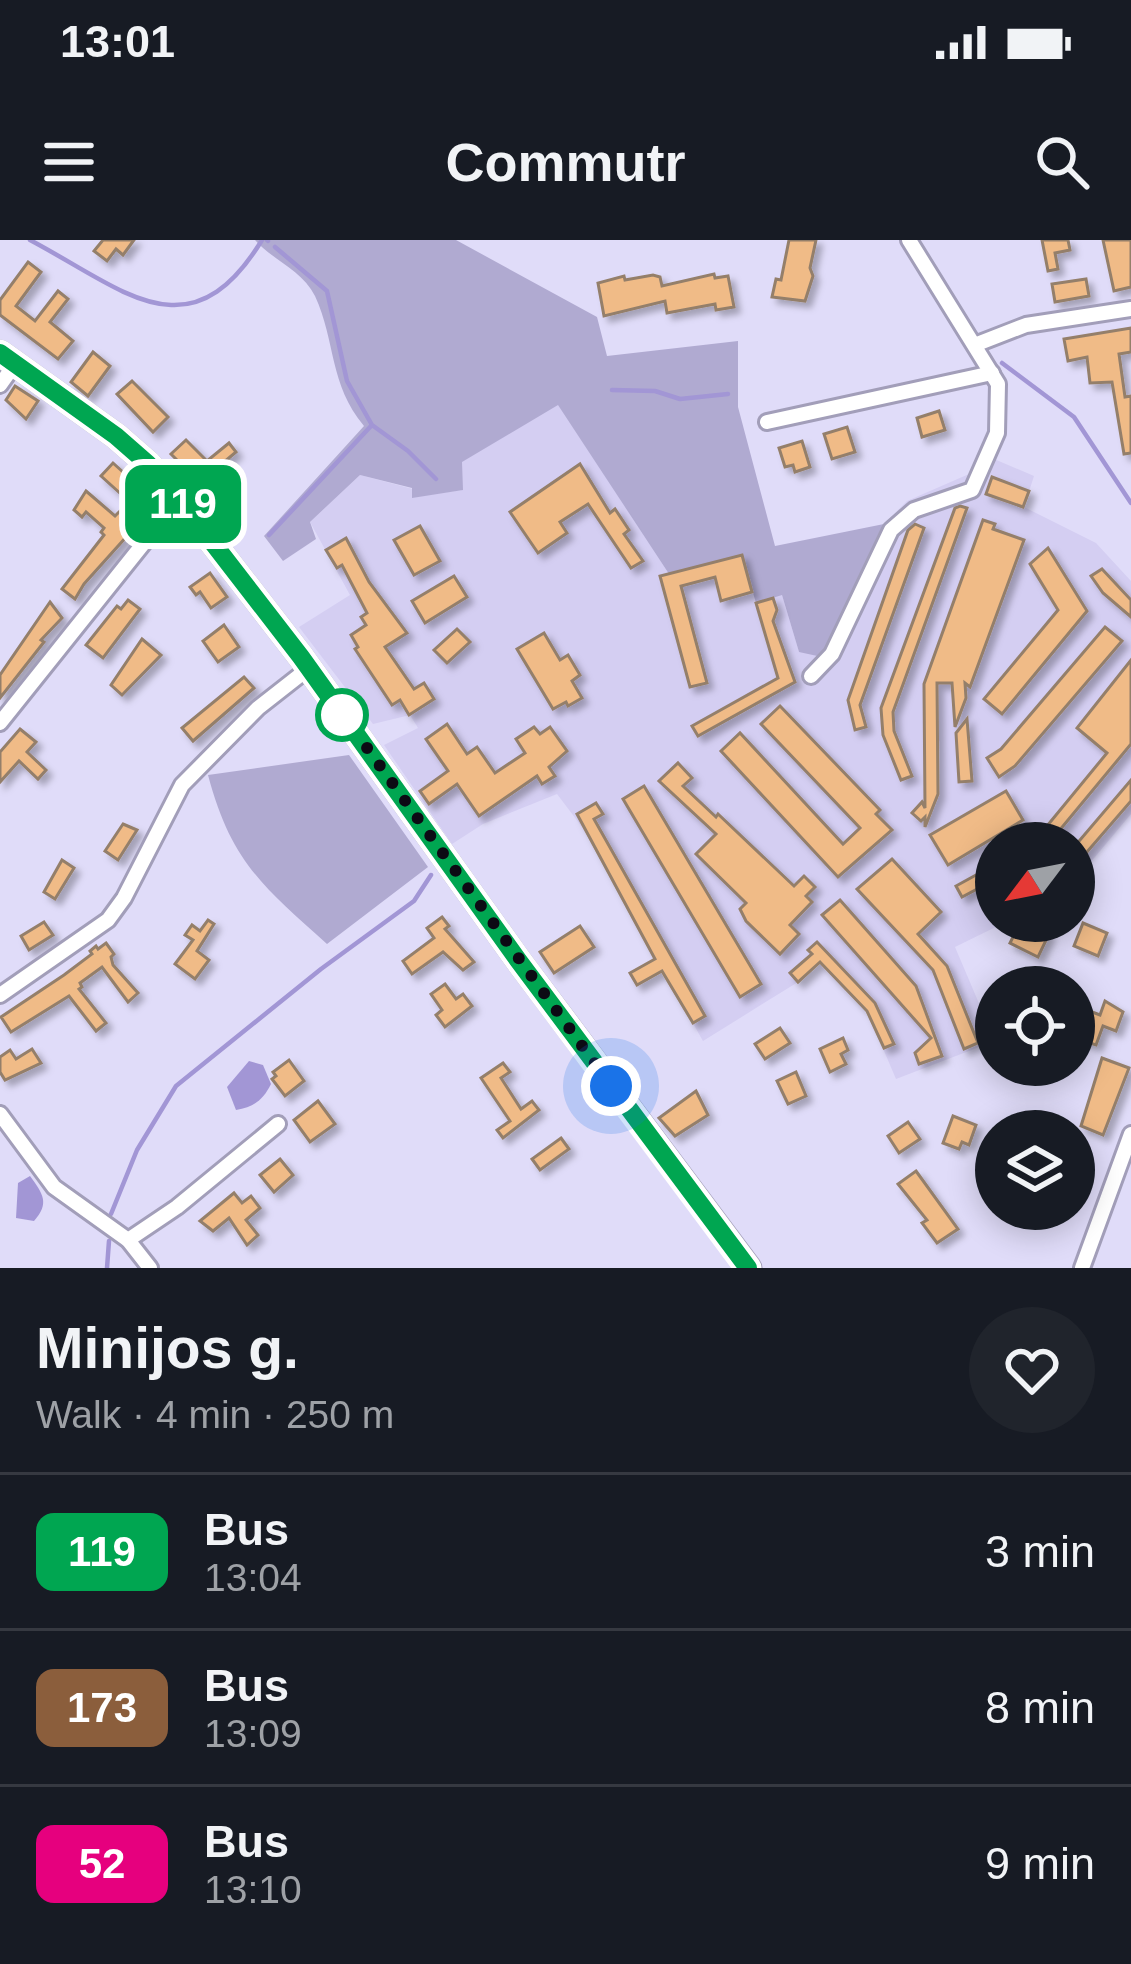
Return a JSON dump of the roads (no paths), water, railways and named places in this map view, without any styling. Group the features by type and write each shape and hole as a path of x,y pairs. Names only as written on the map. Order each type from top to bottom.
{"main road":[{"path":"8,359 116,436 179,499 309,668 518,960 748,1268"}],"street":[{"path":"811,676 832,654 891,530 914,510 972,490 997,433 998,384 909,240"},
{"path":"977,344 1026,325 1131,310"},
{"path":"0,386 8,359"},
{"path":"767,422 992,373"},
{"path":"0,723 179,499"},
{"path":"0,995 108,920 182,785 258,708 309,668"},
{"path":"0,1114 54,1187 128,1240 149,1268"},
{"path":"128,1240 177,1207 278,1124"},
{"path":"1082,1268 1131,1134"}],"waterway":[{"path":"30,240 125,293 154,303 181,305 208,297 235,276 262,240"},
{"path":"275,247 327,291 347,381 372,425 436,479"},
{"path":"1002,363 1074,417 1131,503"},
{"path":"612,390 655,391 680,399 728,394"},
{"path":"269,535 371,426"},
{"path":"111,1214 137,1150 176,1086 414,901 431,875"},
{"path":"107,1268 109,1241"}]}
